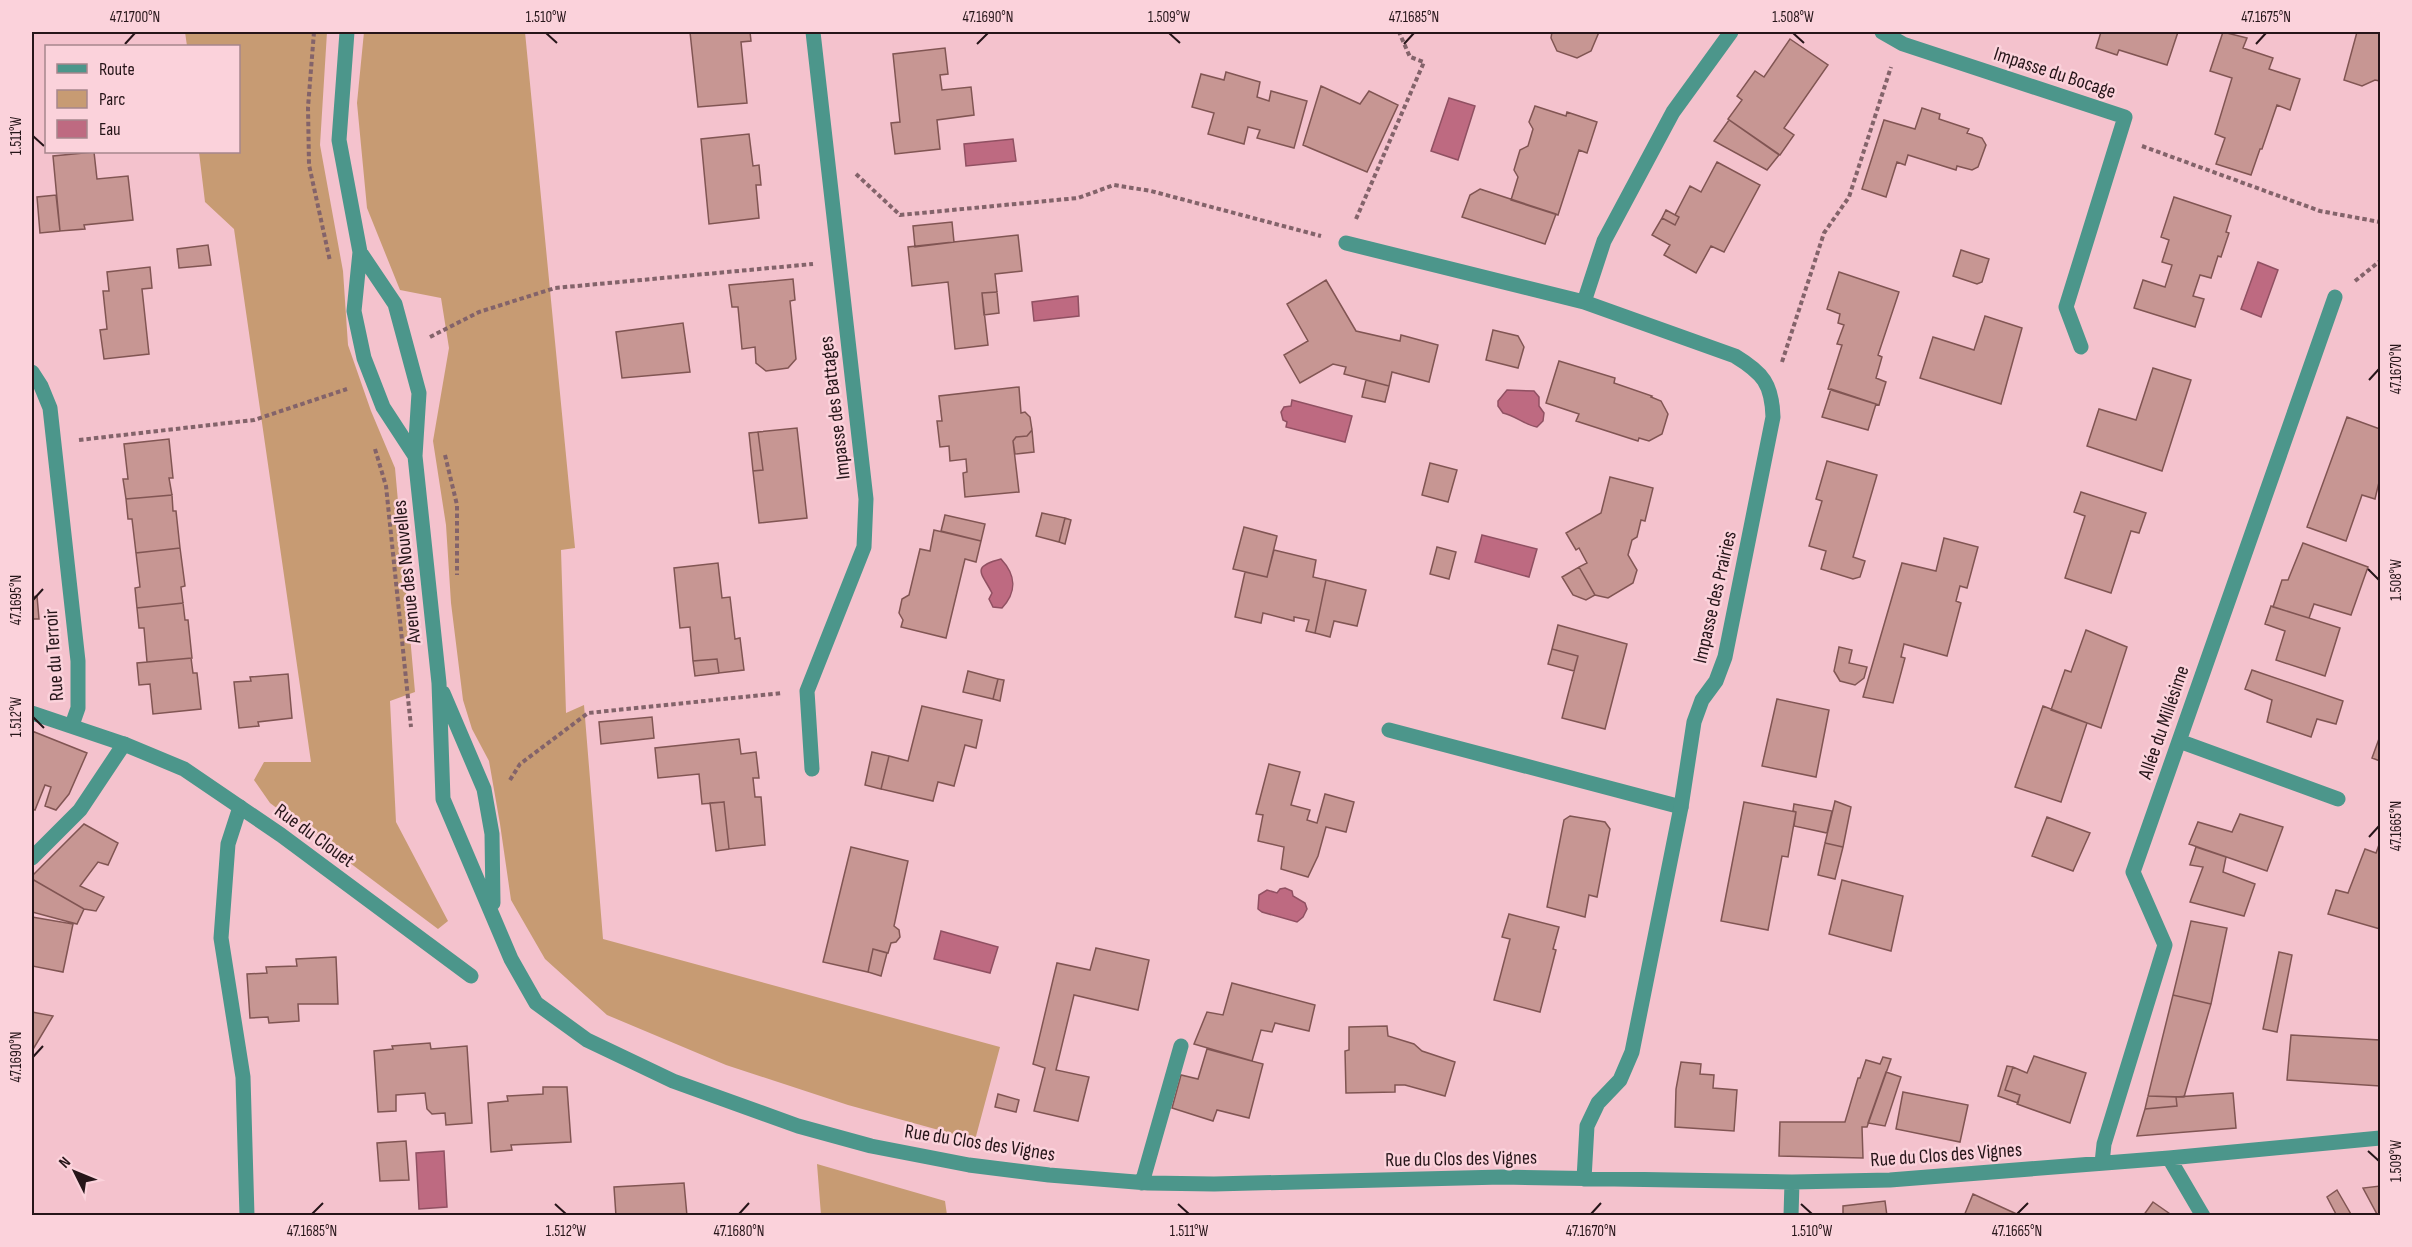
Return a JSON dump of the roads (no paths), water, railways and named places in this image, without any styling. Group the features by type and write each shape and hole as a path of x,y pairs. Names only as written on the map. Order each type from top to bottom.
{"street":[{"name":"Avenue des Nouvelles","path":"347,32 339,140 360,252 354,311 364,358 383,407 415,456"},
{"name":"Impasse des Battages","path":"812,769 807,691 864,547 866,499 813,32"},
{"path":"1346,243 1584,302 1604,240 1673,112 1731,32"},
{"name":"Impasse du Bocage","path":"1882,32 1903,44 2125,117 2066,307 2081,347"},
{"name":"Avenue des Nouvelles","path":"360,252 395,304 418,393 415,456 439,683 443,799 526,989 536,1003 567,1027"},
{"name":"Allée du Millésime","path":"2102,1163 2104,1144 2165,945 2133,872 2335,297"},
{"name":"Impasse des Prairies","path":"1584,302 1736,356 1765,380 1773,398 1771,429 1725,657 1716,681 1702,700 1694,722 1681,807 1632,1052 1620,1080 1598,1103 1587,1126 1584,1179"},
{"name":"Rue du Terroir","path":"32,372 50,408 78,661 78,708 72,725"},
{"name":"Avenue des Nouvelles","path":"439,683 484,789 492,834 493,912"},
{"name":"Rue du Clouet","path":"32,713 124,744 184,769 281,835 471,976"},
{"path":"1389,730 1681,807"},
{"path":"2179,741 2338,799"},
{"path":"32,858 80,810 124,744"},
{"path":"240,807 228,844 221,938 243,1077 247,1215"},
{"name":"Rue du Clos des Vignes","path":"567,1027 625,1059 710,1095 798,1126 871,1146 992,1168 1142,1183 1214,1184 1502,1177 1792,1182 1890,1180 2169,1158 2380,1138"},
{"path":"1142,1183 1181,1046"},
{"path":"2169,1158 2203,1215"},
{"path":"1791,1215 1792,1182"}],"water":[{"path":"1449,98 1475,106 1458,160 1431,151"},
{"path":"1013,139 1016,161 966,166 964,144"},
{"path":"2258,262 2278,270 2261,317 2241,309"},
{"path":"1078,296 1079,316 1034,321 1032,302"},
{"path":"1507,390 1534,391 1539,397 1539,406 1544,413 1543,421 1537,427 1503,413 1498,406 1498,401"},
{"path":"1292,400 1352,416 1345,442 1286,427 1287,422 1283,420 1281,412 1284,407 1291,406"},
{"path":"1482,535 1537,549 1529,577 1475,562"},
{"path":"1001,559 1010,571 1013,584 1010,596 1002,608 993,607 989,599 992,593 981,571 985,565"},
{"path":"1285,888 1305,903 1307,909 1297,922 1258,909 1259,895 1267,890 1277,893 1280,889"},
{"path":"941,931 998,947 990,973 934,959"},
{"path":"444,1151 447,1207 419,1209 416,1153"}]}
